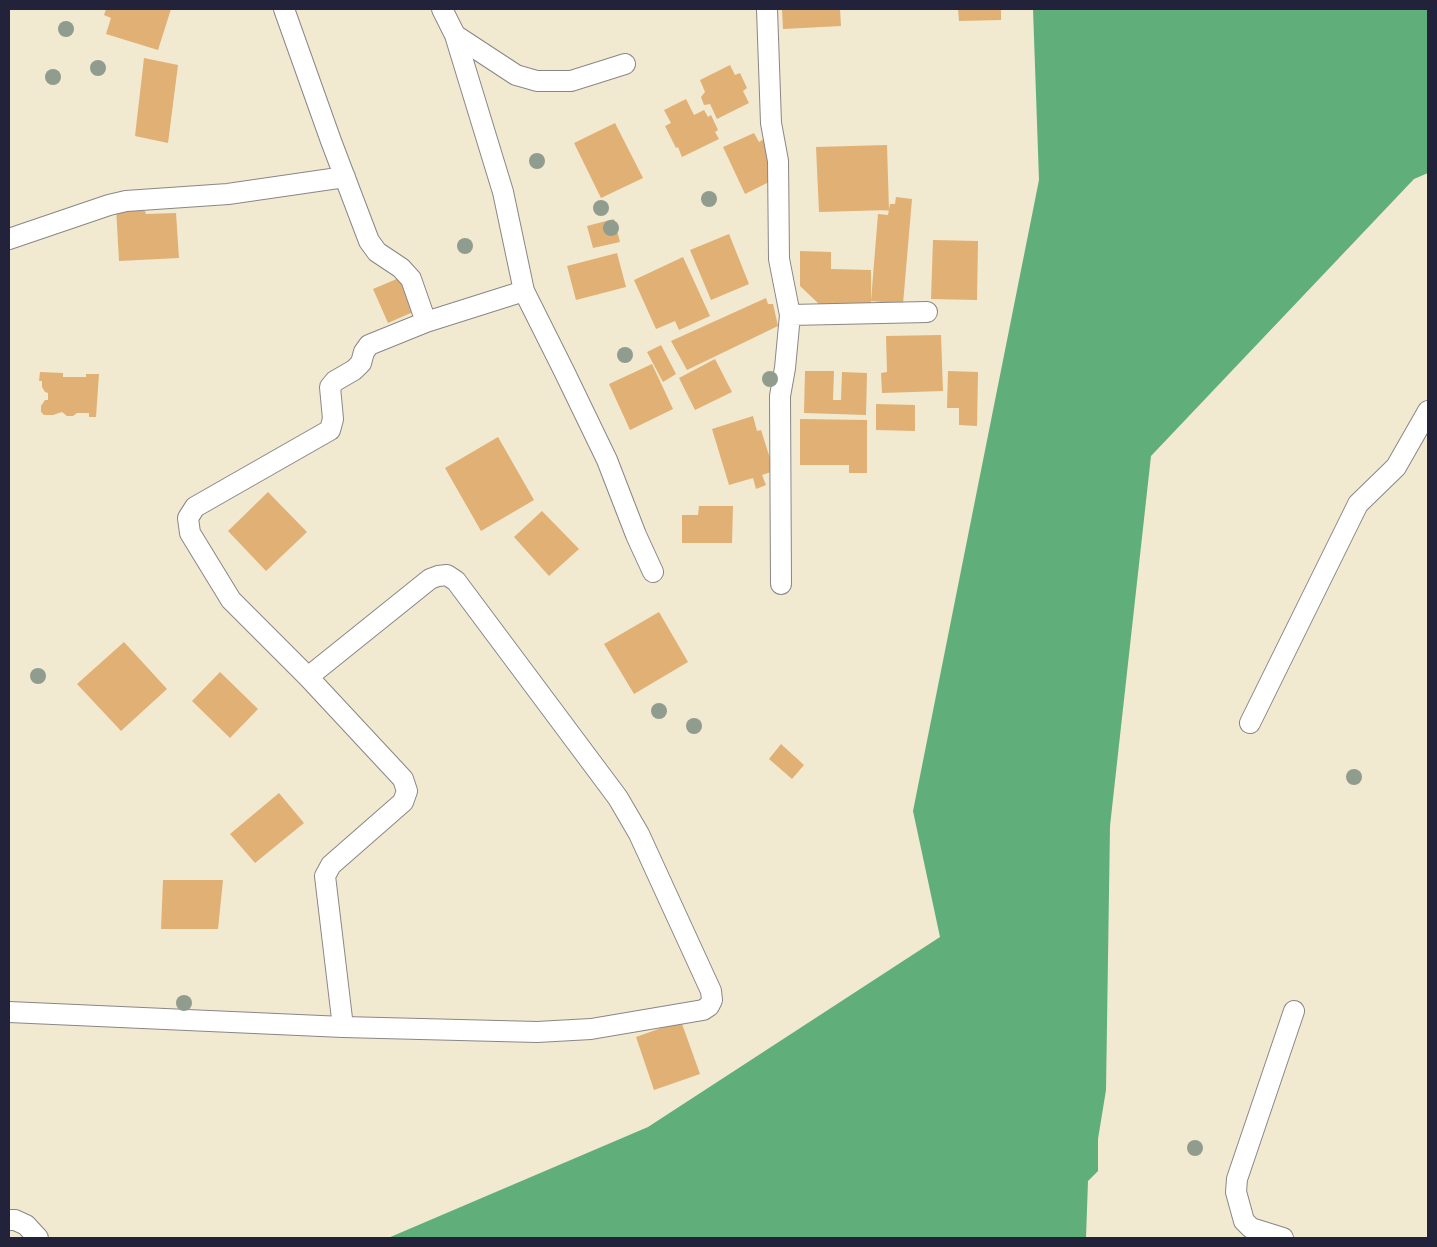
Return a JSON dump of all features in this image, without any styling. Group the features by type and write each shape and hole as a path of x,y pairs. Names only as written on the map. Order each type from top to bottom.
{"street":[{"path":"284,9 369,241 376,252 401,268 411,279 426,322"},
{"path":"442,9 455,35 503,192 524,291 607,460 636,535 653,572"},
{"path":"767,9 771,123 778,162 779,259 790,315 785,368 780,396 781,584"},
{"path":"455,35 516,75 537,81 572,81 625,64"},
{"path":"9,240 109,205 126,201 228,194 345,177"},
{"path":"343,1027 325,876 332,865 403,802 408,791 403,779 308,677 231,600 190,533 188,518 195,508 330,430 333,418 330,387 335,381 354,370 361,363 364,352 369,346 426,322 524,291"},
{"path":"790,315 927,312"},
{"path":"1250,723 1358,504 1396,466 1428,411"},
{"path":"9,1012 343,1027 538,1032 590,1029 703,1010 708,1006 712,1000 711,991 639,834 618,798 456,581 447,575 430,579 308,677"},
{"path":"1283,1238 1251,1228 1244,1221 1236,1192 1237,1179 1294,1012"},
{"path":"9,1220 26,1224 38,1238"}],"green space":[{"path":"1033,9 1428,9 1428,173 1414,179 1151,456 1110,826 1106,1090 1098,1139 1098,1171 1088,1181 1086,1238 388,1238 648,1127 940,937 913,811 1039,180"}],"building":[{"path":"106,9 171,9 158,50 106,34 111,18 104,15"},
{"path":"782,9 840,9 841,26 783,29"},
{"path":"958,9 1001,9 1001,20 959,21"},
{"path":"144,58 178,65 168,143 135,136"},
{"path":"730,65 735,75 740,73 747,88 743,91 749,103 717,119 710,104 704,105 701,97 705,92 700,80"},
{"path":"686,99 694,115 704,110 708,117 711,115 718,130 715,132 719,139 682,157 665,126 671,123 664,110"},
{"path":"615,123 643,178 601,198 574,143"},
{"path":"754,133 759,142 764,139 775,179 745,194 723,147"},
{"path":"887,145 889,210 819,212 816,147"},
{"path":"896,197 912,199 903,304 871,301 878,214 888,215 890,204 895,204"},
{"path":"129,206 129,211 145,211 146,214 176,213 179,258 119,261 116,207"},
{"path":"614,219 620,242 593,248 587,226"},
{"path":"729,234 749,284 711,300 690,250"},
{"path":"933,240 978,241 977,300 931,299"},
{"path":"800,251 831,252 831,269 871,270 871,305 819,304 800,286"},
{"path":"617,253 626,287 576,300 567,266"},
{"path":"683,257 710,316 679,330 675,321 656,329 634,280"},
{"path":"399,278 413,312 388,323 373,289"},
{"path":"766,298 768,304 773,304 778,326 687,370 671,341"},
{"path":"941,335 943,391 882,393 881,373 887,372 886,336"},
{"path":"661,345 676,374 663,382 647,352"},
{"path":"715,359 732,392 695,410 679,378"},
{"path":"652,364 673,409 630,430 609,384"},
{"path":"805,371 834,371 833,400 841,400 842,372 867,373 866,415 804,413"},
{"path":"948,371 978,372 977,426 959,425 959,408 947,408"},
{"path":"40,372 63,373 63,377 86,377 86,374 99,374 96,417 89,417 89,413 77,413 73,416 67,416 62,412 44,415 41,412 41,406 45,400 48,400 48,393 42,387 42,381 39,381"},
{"path":"876,404 915,405 915,431 876,430"},
{"path":"753,416 757,431 761,430 774,471 762,475 766,485 756,489 753,478 729,485 712,429"},
{"path":"800,419 867,420 867,473 849,473 849,465 800,465"},
{"path":"498,437 534,500 481,531 445,468"},
{"path":"268,492 307,532 266,571 228,531"},
{"path":"699,506 733,506 732,543 682,543 682,515 698,515"},
{"path":"542,511 579,549 549,576 514,537"},
{"path":"659,612 688,662 634,694 604,644"},
{"path":"124,642 167,689 121,731 77,684"},
{"path":"220,672 258,709 230,738 192,701"},
{"path":"781,744 804,765 792,779 769,759"},
{"path":"279,793 304,823 255,863 230,834"},
{"path":"163,880 223,880 218,929 161,929"},
{"path":"681,1021 700,1074 654,1090 636,1037"}]}
